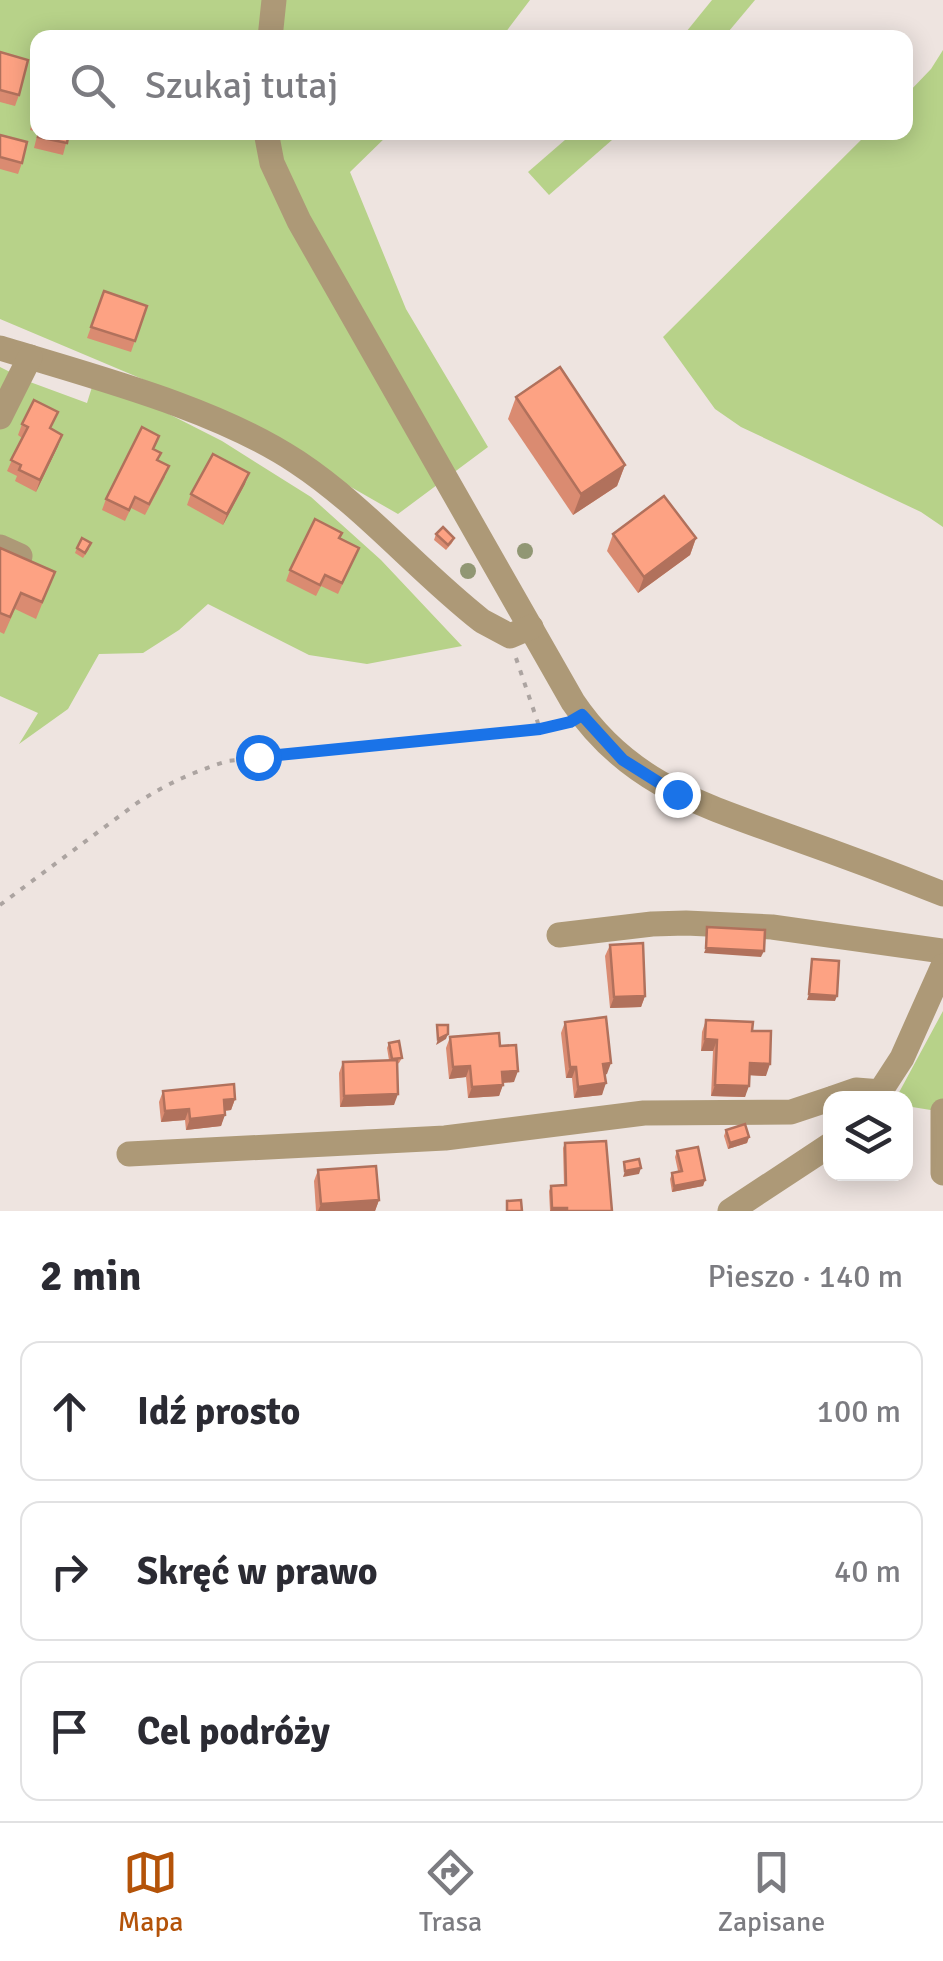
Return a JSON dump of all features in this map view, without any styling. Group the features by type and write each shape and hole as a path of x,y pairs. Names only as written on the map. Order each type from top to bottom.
{"street":[{"path":"271,30 274,0"},
{"path":"268,140 272,162 299,221 520,632 582,715 623,760 677,794 943,894"},
{"path":"0,348 214,419 266,443 326,483 482,621 520,632"},
{"path":"0,417 30,357"},
{"path":"559,935 686,924 772,928 943,951"},
{"path":"881,1091 902,1058 941,975"},
{"path":"129,1154 445,1138 644,1113 791,1112 823,1102"},
{"path":"943,1111 943,1173"},
{"path":"730,1211 823,1149"}],"path":[{"path":"520,632 540,729"},
{"path":"0,905 157,789 206,767 258,757 540,729 582,715"}],"green space":[{"path":"0,0 530,0 507,30 30,30 30,140 383,140 350,172 406,309 488,447 398,514 218,411 0,319"},
{"path":"712,0 755,0 730,30 688,30"},
{"path":"943,50 943,527 921,512 741,427 715,409 663,337 861,140 913,140 913,88"},
{"path":"565,140 612,140 549,195 528,172"},
{"path":"0,367 87,403 92,387 159,409 222,441 311,497 381,560 462,646 367,664 309,655 208,604 179,630 143,653 99,654 68,709 19,744 38,713 0,696"},
{"path":"943,1011 943,1112 913,1107 913,1091 900,1091"}],"building":[{"path":"0,52 28,60 19,95 0,90"},
{"path":"0,135 27,142 22,163 0,157"},
{"path":"104,291 147,306 135,341 91,327"},
{"path":"560,367 625,465 581,494 516,397"},
{"path":"34,400 58,412 50,428 62,435 40,480 19,470 21,465 11,460 28,427 22,424"},
{"path":"142,427 159,436 153,449 161,453 157,460 169,466 149,504 135,497 129,510 106,499"},
{"path":"213,454 249,473 227,514 191,494"},
{"path":"664,496 696,538 644,577 613,534"},
{"path":"315,519 342,533 339,538 359,548 342,583 325,575 320,585 290,570"},
{"path":"443,527 454,538 448,545 436,534"},
{"path":"82,538 91,543 85,553 77,548"},
{"path":"0,548 55,572 42,602 21,593 10,617 0,613"},
{"path":"707,927 765,930 764,951 706,948"},
{"path":"643,943 645,996 614,997 610,945"},
{"path":"812,959 839,961 837,996 809,994"},
{"path":"606,1017 611,1063 603,1064 606,1083 578,1087 576,1067 570,1067 565,1022"},
{"path":"706,1020 753,1022 752,1031 771,1031 770,1064 750,1063 749,1086 715,1085 717,1040 705,1039"},
{"path":"437,1025 448,1025 448,1034 438,1039"},
{"path":"499,1033 500,1046 516,1045 518,1071 502,1072 503,1085 472,1087 470,1066 453,1067 450,1037"},
{"path":"399,1041 402,1058 392,1059 389,1043"},
{"path":"397,1060 398,1094 344,1096 343,1062"},
{"path":"234,1084 235,1099 224,1100 225,1115 190,1119 189,1109 165,1111 163,1091"},
{"path":"745,1124 749,1137 730,1143 726,1130"},
{"path":"606,1141 612,1211 552,1208 551,1186 566,1185 565,1143"},
{"path":"698,1147 705,1180 674,1186 672,1173 682,1171 677,1151"},
{"path":"639,1159 641,1168 625,1171 624,1162"},
{"path":"376,1166 379,1200 321,1204 318,1170"},
{"path":"521,1200 522,1211 507,1211 507,1201"}],"route":[{"path":"258,757 540,729 582,715 623,760 677,794"}]}
